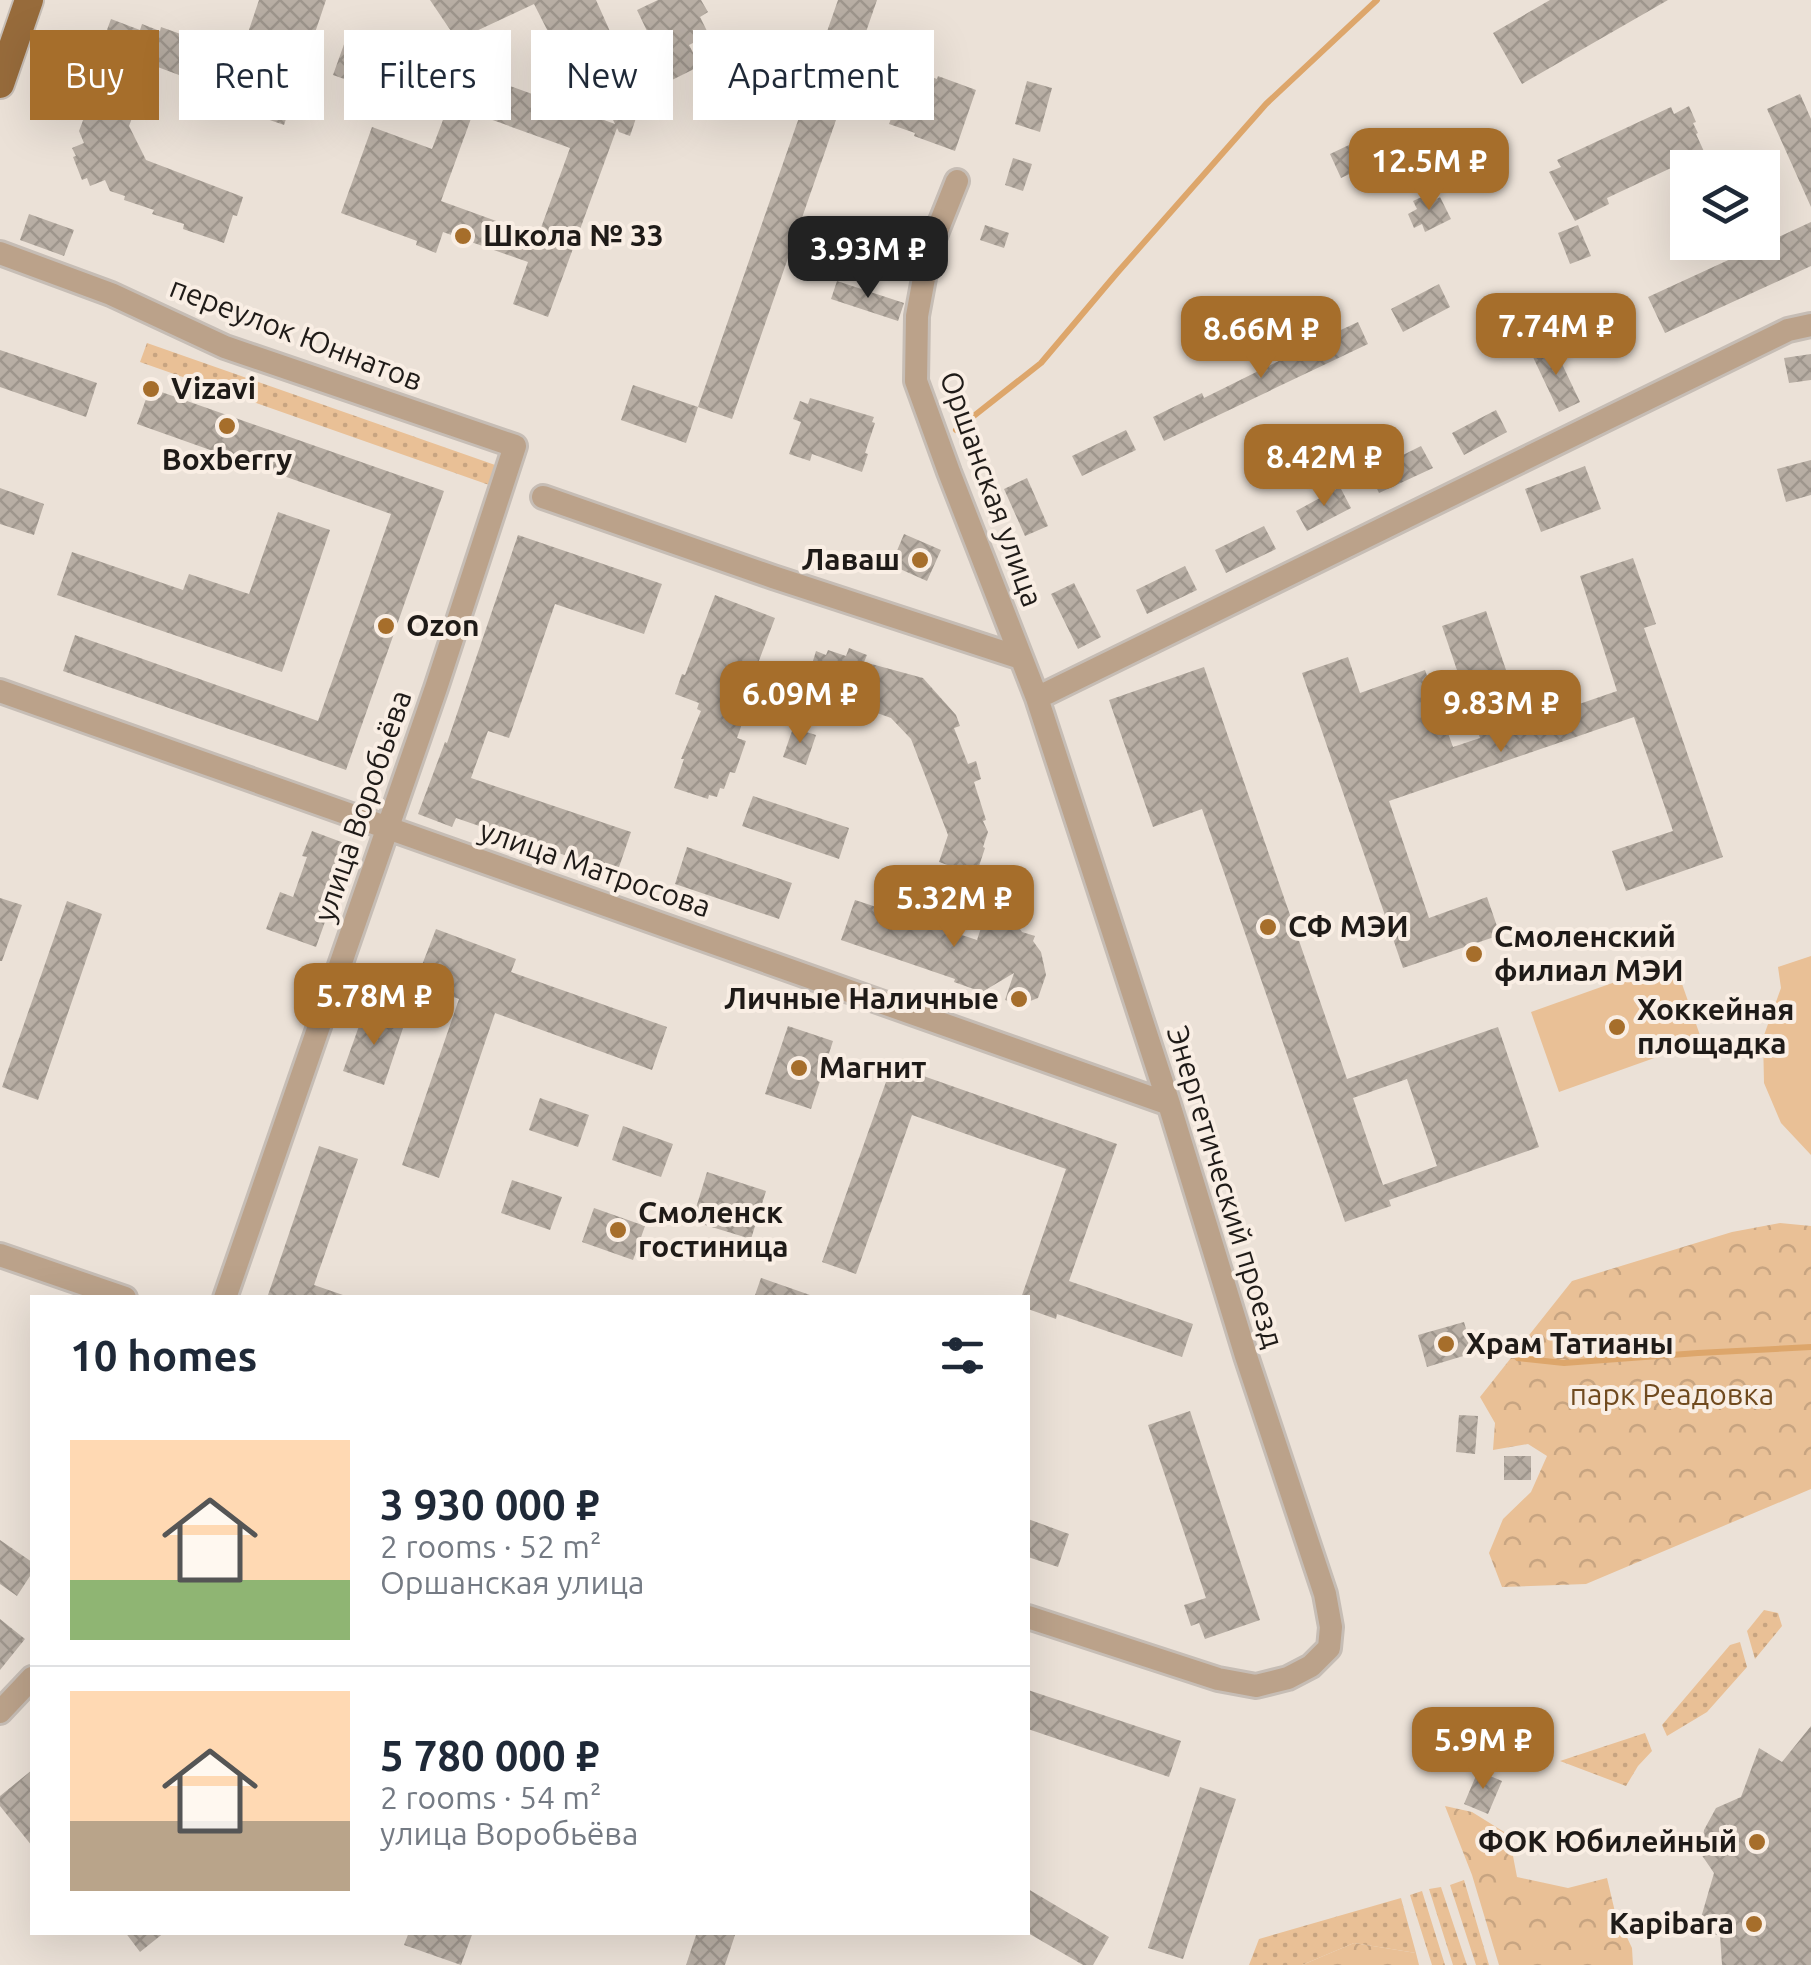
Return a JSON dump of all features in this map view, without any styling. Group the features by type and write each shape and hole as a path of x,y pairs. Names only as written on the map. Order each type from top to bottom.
{"main road":[{"path":"0,84 29,0"}],"street":[{"name":"Оршанская улица","path":"957,181 929,251 917,316 916,380 1037,698"},
{"name":"переулок Юннатов","path":"0,253 111,294 225,346 515,446"},
{"path":"1037,698 1788,330 1811,326"},
{"name":"улица Воробьёва","path":"226,1295 436,688 515,446"},
{"path":"543,497 1021,658"},
{"name":"улица Матросова","path":"0,692 1169,1104"},
{"name":"Энергетический проезд","path":"1030,1617 1218,1679 1256,1686 1288,1678 1311,1666 1329,1648 1325,1594 1037,698"},
{"path":"0,1254 116,1295"},
{"path":"0,1712 30,1680"}],"green space":[{"path":"147,343 498,466 492,486 140,362"},
{"path":"1811,956 1811,1155 1781,1123 1764,1083 1763,1038 1781,988 1778,967"},
{"name":"Хоккейная площадка","path":"1674,961 1702,1041 1559,1092 1531,1012"},
{"name":"парк Реадовка","path":"1780,1223 1811,1226 1811,1489 1586,1584 1502,1587 1489,1553 1503,1519 1531,1492 1547,1456 1528,1444 1493,1450 1495,1423 1480,1397 1572,1281 1732,1232"},
{"path":"1764,1610 1778,1613 1782,1626 1755,1659 1747,1631"},
{"path":"1740,1642 1747,1667 1707,1712 1667,1736 1662,1725 1730,1645"},
{"path":"1645,1733 1652,1751 1626,1786 1560,1761"},
{"path":"1445,1806 1472,1812 1509,1835 1517,1877 1568,1888 1607,1878 1615,1912 1632,1948 1633,1965 1499,1965 1472,1875"},
{"path":"1464,1880 1489,1965 1476,1965 1450,1885"},
{"path":"1441,1887 1467,1965 1453,1965 1429,1889"},
{"path":"1422,1891 1445,1965 1432,1965 1410,1895"},
{"path":"1401,1898 1416,1953 1354,1943 1302,1965 1249,1965 1259,1939"},
{"path":"1354,1943 1416,1953 1419,1965 1302,1965"}],"building":[{"path":"259,0 326,0 316,30 249,30"},
{"path":"430,0 596,0 609,30 547,30 534,4 478,30 450,30"},
{"path":"658,0 701,0 708,12 700,17 706,30 693,30 693,43 689,45 693,70 673,80 673,30 647,30 637,10"},
{"path":"838,0 877,0 867,30 828,30"},
{"path":"1550,0 1668,0 1522,84 1493,33"},
{"path":"111,19 140,30 107,30"},
{"path":"161,27 179,33 179,75 159,68"},
{"path":"344,44 344,79 333,75"},
{"path":"938,76 976,90 955,151 889,124 890,120 934,120 934,78"},
{"path":"1027,81 1052,88 1040,132 1015,124"},
{"path":"511,86 531,94 531,120 604,120 615,124 613,120 635,120 630,136 617,128 548,317 513,304 528,262 443,232 436,253 416,245 417,241 341,213 372,127 432,149 443,120 470,120 441,201 538,236 570,148 492,120 511,120"},
{"path":"1800,94 1811,119 1811,207 1767,109"},
{"path":"1689,106 1703,150 1670,150 1670,168 1607,198 1609,204 1575,221 1549,172 1561,167 1557,160 1671,107 1674,114"},
{"path":"83,120 131,120 129,126 146,160 243,197 224,243 183,229 184,224 124,200 125,196 110,191 105,180 90,186 87,178 82,180 72,148 84,143 79,131"},
{"path":"798,120 836,120 732,419 698,407"},
{"path":"1368,136 1379,160 1341,178 1330,154"},
{"path":"1013,158 1032,164 1023,191 1005,185"},
{"path":"1428,194 1432,202 1440,197 1451,219 1425,232 1422,224 1414,228 1408,214 1417,209 1413,201"},
{"path":"29,214 74,230 64,256 20,240"},
{"path":"1811,222 1811,266 1665,333 1648,297 1728,260 1780,260 1780,236"},
{"path":"985,225 1009,233 1004,248 980,240"},
{"path":"1578,225 1591,256 1570,264 1558,233"},
{"path":"837,281 904,303 898,321 831,299"},
{"path":"1439,284 1450,307 1403,332 1391,309"},
{"path":"1358,322 1368,344 1164,441 1153,417 1202,393 1204,398 1301,350 1298,343 1314,335 1317,341"},
{"path":"1553,345 1580,402 1559,412 1532,355"},
{"path":"0,350 97,383 86,417 0,387"},
{"path":"1811,354 1811,380 1789,383 1784,358"},
{"path":"633,385 698,407 686,443 621,420"},
{"path":"150,388 444,491 346,770 63,671 75,635 318,721 391,514 137,424"},
{"path":"810,398 874,417 862,472 812,454 810,461 789,454 801,422 793,419 800,401 808,404"},
{"path":"1496,410 1507,432 1464,455 1452,433"},
{"path":"1126,430 1136,450 1082,476 1072,456"},
{"path":"1421,446 1433,468 1379,493 1369,472"},
{"path":"1811,460 1811,495 1786,502 1777,469"},
{"path":"1585,466 1601,509 1541,532 1525,489"},
{"path":"1027,478 1048,526 1025,536 1004,489"},
{"path":"1340,487 1351,508 1307,531 1296,511"},
{"path":"0,488 44,504 34,535 0,524"},
{"path":"278,512 330,530 282,672 57,595 72,552 183,590 189,574 249,594"},
{"path":"1264,526 1276,549 1226,573 1215,550"},
{"path":"904,534 941,550 927,581 891,565"},
{"path":"518,535 662,584 644,634 555,604 509,738 488,731 471,778 631,832 617,873 456,818 452,827 418,814 447,743"},
{"path":"1633,558 1656,624 1644,628 1723,857 1626,891 1612,851 1673,831 1634,717 1389,801 1429,918 1487,897 1500,935 1403,968 1302,673 1348,657 1360,693 1425,670 1453,747 1480,738 1442,626 1486,611 1524,723 1617,691 1580,576"},
{"path":"1185,566 1197,590 1147,614 1136,590"},
{"path":"1074,583 1101,637 1078,649 1051,594"},
{"path":"715,595 775,618 749,681 756,684 737,738 746,741 735,773 730,772 717,797 709,795 708,799 674,788 701,711 697,709 699,703 675,694"},
{"path":"849,648 867,655 864,662 923,678 956,715 960,726 954,728 968,764 976,761 981,779 974,782 988,832 976,875 939,862 948,835 911,739 891,718 805,687 816,651 846,656"},
{"name":"СФ МЭИ","path":"1204,667 1347,1079 1498,1027 1539,1147 1389,1200 1391,1206 1345,1222 1202,809 1153,827 1109,700","holes":["1407,1079 1437,1166 1383,1185 1353,1098"]},
{"path":"793,728 816,735 806,765 783,757"},
{"path":"753,796 849,828 839,859 742,826"},
{"path":"312,831 352,846 316,947 266,929 280,892 293,897"},
{"path":"687,847 792,883 779,919 675,884"},
{"path":"0,898 22,905 2,961 0,961"},
{"path":"855,900 977,940 983,922 992,917 1018,926 1022,932 1035,936 1033,941 1041,952 1046,975 1038,998 1020,1005 1005,1000 1014,973 982,992 841,940"},
{"path":"67,901 102,914 38,1100 2,1087"},
{"path":"436,929 516,959 511,972 667,1027 652,1070 495,1013 439,1178 402,1165 459,999 415,983"},
{"path":"364,1012 404,1025 384,1085 343,1071"},
{"name":"Магнит","path":"788,1026 833,1041 811,1109 765,1094"},
{"path":"892,1065 1117,1144 1069,1281 1193,1324 1182,1357 1057,1314 1056,1319 1030,1310 1030,1295 1022,1295 1066,1169 912,1115 856,1274 822,1262"},
{"path":"540,1098 589,1115 578,1147 529,1130"},
{"path":"623,1126 673,1144 661,1177 612,1160"},
{"path":"319,1146 358,1159 314,1285 343,1295 268,1295"},
{"path":"707,1172 766,1191 751,1239 692,1221"},
{"path":"512,1180 562,1197 550,1230 501,1213"},
{"path":"594,1208 645,1226 633,1260 582,1242"},
{"path":"761,1278 810,1295 755,1295"},
{"name":"Храм Татианы","path":"1464,1322 1473,1353 1427,1367 1418,1335"},
{"path":"1190,1411 1260,1620 1205,1639 1199,1623 1191,1626 1184,1605 1206,1598 1148,1425"},
{"path":"1459,1415 1478,1416 1475,1454 1456,1452"},
{"path":"1504,1456 1531,1456 1531,1480 1504,1480"},
{"path":"1030,1520 1069,1534 1058,1567 1030,1558"},
{"path":"0,1540 30,1561 30,1576 17,1596 0,1584"},
{"path":"0,1619 25,1639 0,1670"},
{"path":"1030,1691 1181,1741 1169,1777 1030,1730"},
{"name":"ФОК Юбилейный","path":"1811,1726 1811,1965 1722,1965 1720,1935 1696,1935 1714,1873 1701,1854 1704,1830 1716,1808 1741,1797 1759,1748 1782,1762"},
{"path":"1478,1771 1502,1781 1488,1814 1464,1804"},
{"path":"30,1772 30,1844 0,1806 0,1796"},
{"path":"1200,1787 1236,1799 1183,1959 1148,1948"},
{"path":"1030,1890 1109,1937 1093,1965 1083,1965 1030,1934"},
{"path":"127,1935 161,1935 140,1952"},
{"path":"408,1935 472,1935 461,1965 404,1945"},
{"path":"696,1935 735,1935 725,1965 686,1965"}],"waterway":[{"path":"956,430 1041,363 1266,104 1377,0"},
{"path":"1518,1358 1564,1363 1811,1347"}],"place":[{"name":"Школа № 33","path":"463,236"},
{"name":"Vizavi","path":"151,389"},
{"name":"Boxberry","path":"227,426"},
{"name":"Лаваш","path":"920,560"},
{"name":"Ozon","path":"386,626"},
{"name":"СФ МЭИ","path":"1268,927"},
{"name":"Смоленский филиал МЭИ","path":"1474,954"},
{"name":"Личные Наличные","path":"1019,999"},
{"name":"Хоккейная площадка","path":"1617,1027"},
{"name":"Магнит","path":"799,1068"},
{"name":"Смоленск гостиница","path":"618,1230"},
{"name":"Храм Татианы","path":"1446,1344"},
{"name":"ФОК Юбилейный","path":"1757,1842"},
{"name":"Kapibara","path":"1754,1924"}]}
